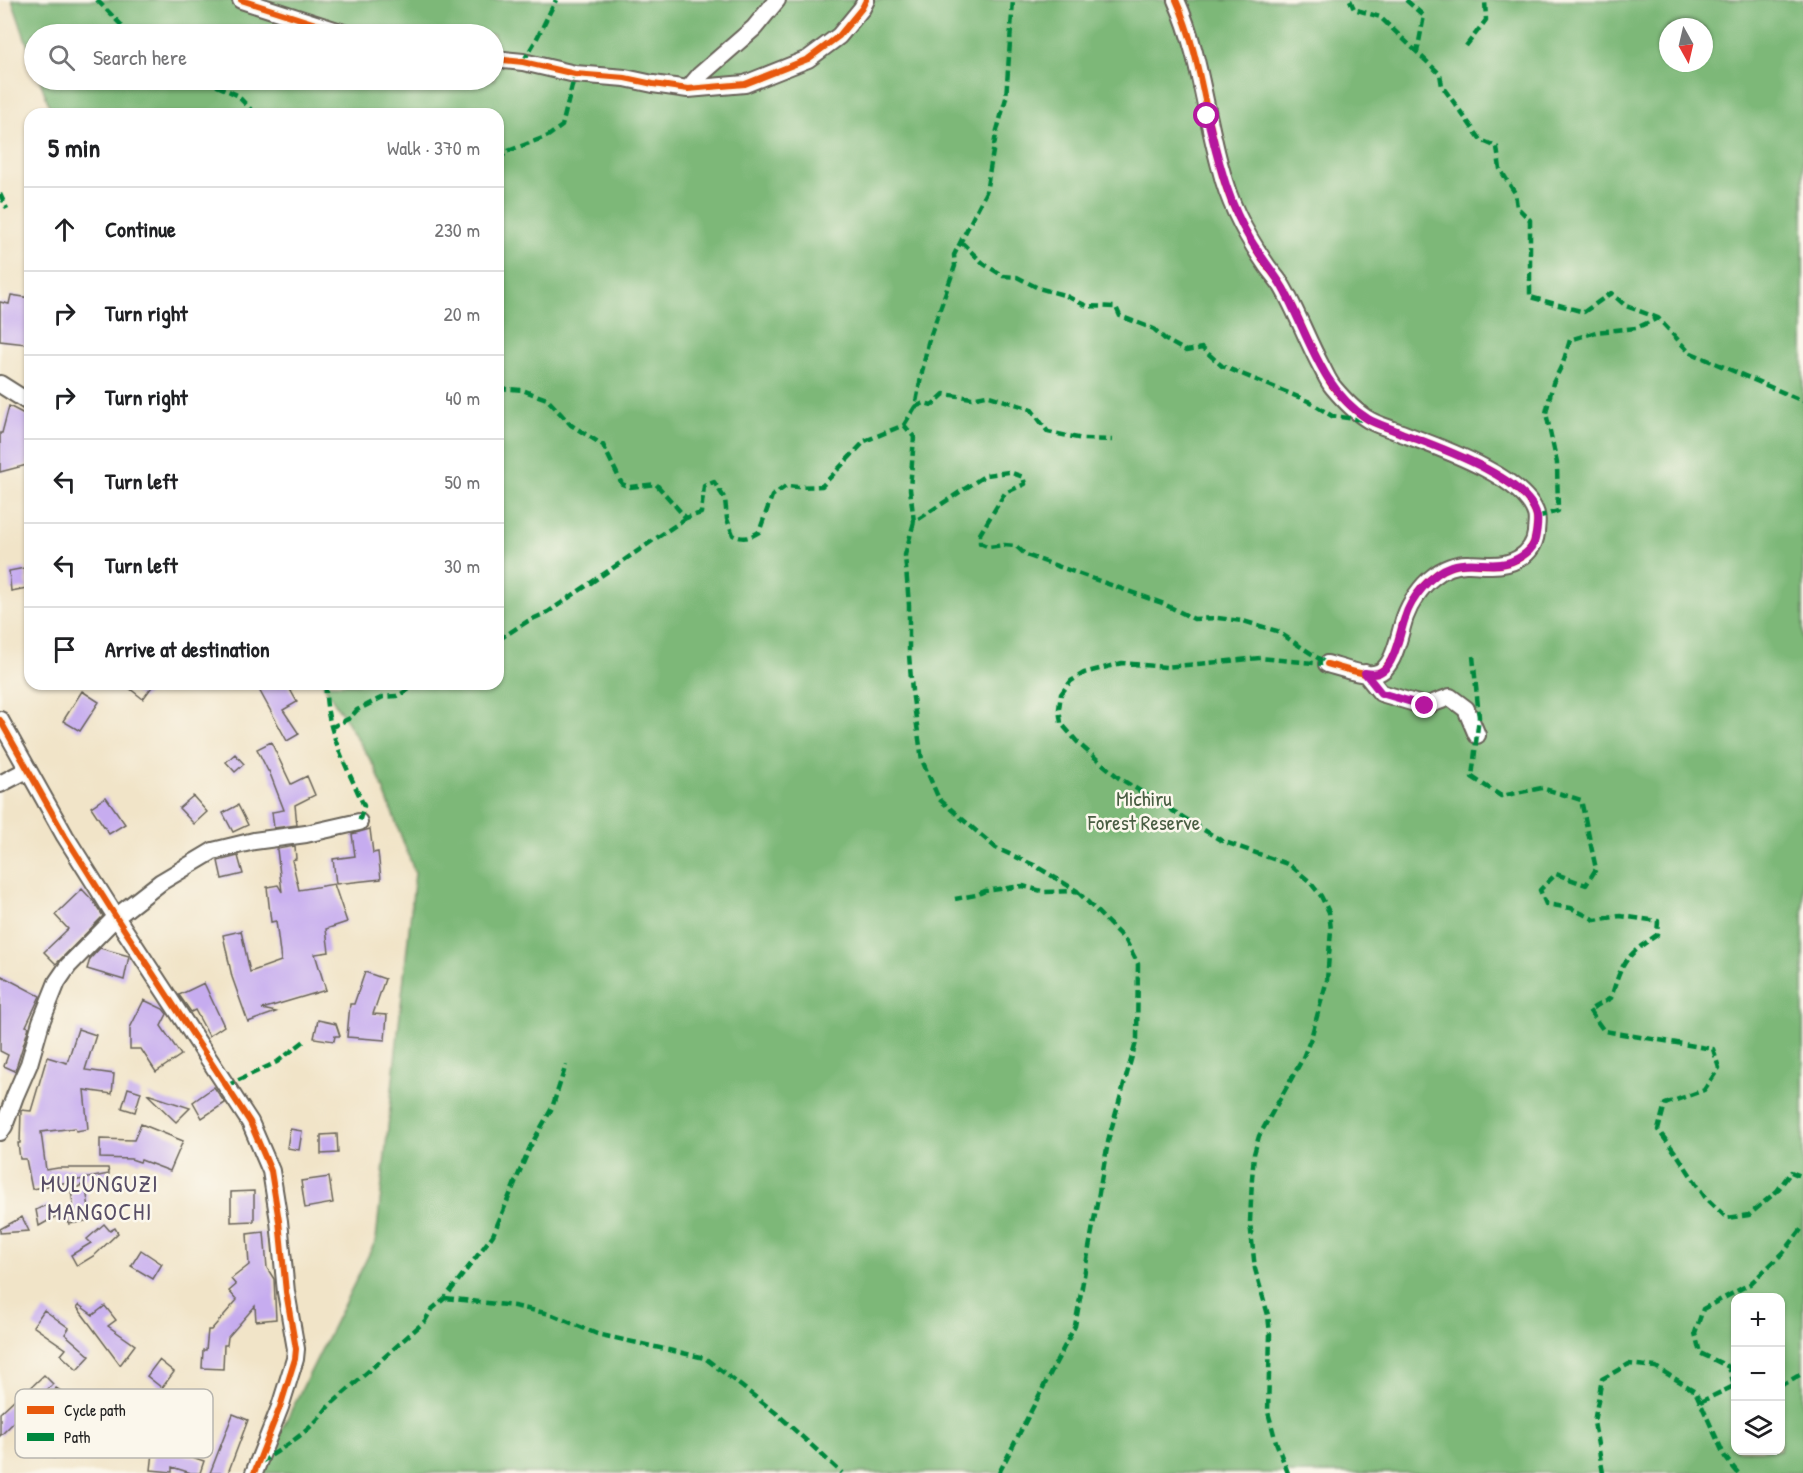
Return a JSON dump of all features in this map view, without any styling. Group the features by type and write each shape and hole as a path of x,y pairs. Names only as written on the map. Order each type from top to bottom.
{"street":[{"path":"241,0 316,24"},
{"path":"688,89 700,75 754,28 777,0"},
{"path":"504,60 575,74 625,78 688,89 745,84 808,59 839,36 866,0"},
{"path":"1176,0 1185,19 1192,45 1218,162 1235,209 1249,238 1282,286 1331,385 1352,407 1369,420 1448,451 1494,473 1527,498 1537,517 1531,550 1514,561 1503,565 1487,566 1467,563 1452,566 1433,576 1419,591 1405,616 1399,639 1388,665 1382,671 1373,674 1365,673 1327,664"},
{"path":"0,384 24,399"},
{"path":"1365,673 1381,693 1425,706 1450,697 1466,709 1477,735"},
{"path":"0,720 65,836 250,1122 271,1171 278,1211 286,1292 296,1349 280,1407 254,1473"},
{"path":"0,784 27,770"},
{"path":"0,1132 29,1065 41,1022 57,982 68,966 116,917 161,882 213,851 254,841 306,834 359,822"}],"green space":[{"name":"Michiru Forest Reserve","path":"12,0 1803,0 1803,1473 260,1473 376,1240 415,873 375,767 327,690 504,690 504,108 50,108 44,90 504,90 504,24 24,24 24,35"}],"building":[{"path":"11,295 24,297 24,344 0,341 0,302 9,304"},
{"path":"9,406 24,414 24,466 0,472 0,433 2,433"},
{"path":"24,568 24,589 11,591 9,571"},
{"path":"132,690 150,690 143,699"},
{"path":"259,690 290,690 297,702 283,710 299,734 287,741"},
{"path":"82,691 99,702 80,731 63,721"},
{"path":"271,742 291,784 307,776 315,795 295,805 297,825 274,828 272,812 284,810 269,771 257,749"},
{"path":"235,754 244,764 235,772 226,762"},
{"path":"193,796 207,812 194,824 179,808"},
{"path":"106,797 125,824 109,834 91,807"},
{"path":"238,805 248,825 233,832 223,813"},
{"path":"370,829 373,853 378,852 381,879 336,884 333,859 355,856 352,834"},
{"path":"295,846 296,859 292,860 299,890 334,884 347,922 326,929 329,952 315,954 326,990 262,1009 276,1012 248,1022 232,977 223,935 241,931 250,972 281,961 276,921 271,922 267,887 278,885 282,892 277,849"},
{"path":"238,856 243,874 222,879 218,861"},
{"path":"82,889 103,916 56,964 44,952 68,929 55,915"},
{"path":"100,948 129,956 124,980 87,969 90,959"},
{"path":"365,972 385,979 373,1014 387,1015 385,1040 347,1037 350,1004 354,1004"},
{"path":"0,975 40,996 26,1026 29,1027 15,1071 4,1066 8,1055 0,1051"},
{"path":"204,983 224,1026 209,1036 195,1010 191,1012 179,995"},
{"path":"144,1000 163,1009 167,1014 161,1026 181,1055 156,1072 141,1049 130,1049 130,1028"},
{"path":"318,1020 336,1024 340,1036 335,1036 334,1041 314,1038"},
{"path":"78,1029 96,1035 85,1070 114,1074 112,1094 84,1090 88,1129 76,1131 75,1128 41,1132 46,1170 108,1168 109,1174 32,1189 26,1159 20,1159 18,1143 20,1143 21,1110 31,1111 47,1057 67,1063"},
{"path":"214,1087 225,1103 202,1118 193,1102"},
{"path":"128,1088 141,1092 135,1112 122,1108"},
{"path":"147,1094 190,1108 176,1122"},
{"path":"141,1124 183,1141 170,1171 141,1160 140,1162 131,1159 100,1158 100,1139 134,1140"},
{"path":"290,1129 302,1131 299,1150 287,1148"},
{"path":"337,1134 338,1153 321,1154 321,1135"},
{"path":"329,1177 333,1203 305,1208 301,1181"},
{"path":"85,1183 91,1220 69,1224 67,1211 74,1210 71,1191"},
{"path":"254,1191 254,1221 231,1222 231,1192"},
{"path":"48,1204 55,1217 39,1226 36,1210"},
{"path":"22,1217 29,1231 0,1233 0,1229"},
{"path":"104,1224 110,1231 115,1228 118,1233 95,1255 77,1266 71,1255 91,1243 87,1239"},
{"path":"264,1232 267,1268 274,1279 276,1319 256,1321 255,1306 228,1337 227,1345 224,1345 223,1369 202,1368 203,1350 206,1350 208,1330 211,1330 237,1300 229,1291 236,1285 231,1279 249,1265 247,1234"},
{"path":"141,1250 162,1264 153,1279 131,1266"},
{"path":"79,1305 93,1315 105,1306 116,1320 108,1326 135,1345 120,1365 77,1307"},
{"path":"44,1310 69,1328 65,1334 90,1356 77,1370 61,1355 66,1349 33,1326"},
{"path":"159,1360 174,1372 162,1388 147,1376"},
{"path":"44,1375 53,1384 48,1389 29,1389"},
{"path":"15,1399 15,1421 0,1436 0,1413"},
{"path":"233,1414 248,1420 228,1473 210,1473"},
{"path":"152,1458 195,1458 204,1461 200,1473 191,1473 172,1467 172,1472 151,1470"}],"marked path":[{"path":"97,0 120,24"},
{"path":"523,62 556,0"},
{"path":"904,425 915,407 928,343 955,266 954,255 986,192 996,134 1006,98 1013,0"},
{"path":"1350,0 1354,9 1380,17 1440,74 1442,86 1481,140 1497,147 1500,169 1515,193 1517,207 1530,220 1530,297 1584,312 1611,293 1626,306 1658,318 1689,352 1803,401"},
{"path":"1406,0 1424,16 1417,52"},
{"path":"1466,46 1486,20 1485,0"},
{"path":"504,155 548,136 562,126 575,74"},
{"path":"226,90 237,95 249,108"},
{"path":"0,194 7,209"},
{"path":"961,242 984,264 1003,276 1017,277 1038,288 1064,295 1087,306 1116,307 1120,316 1154,329 1166,340 1186,351 1202,348 1222,366 1308,401 1332,416 1364,420"},
{"path":"1537,517 1558,511 1557,463 1546,413 1553,383 1563,363 1570,340 1596,332 1636,328 1658,318"},
{"path":"504,388 522,390 547,399 571,425 603,445 622,484 630,487 656,484 686,518 701,513 704,486 714,482 725,499 727,519 733,535 743,538 759,532 772,496 786,486 822,486 865,441 904,425 914,437 910,489 914,522 986,475 1009,472 1023,477 1025,484 1005,493 980,534 980,543 989,547 1016,546 1026,555 1162,603 1194,619 1217,618 1243,621 1277,631 1327,664"},
{"path":"915,407 924,403 932,405 944,394 972,398 986,395 1031,409 1048,432 1083,439 1112,440"},
{"path":"504,636 548,612 686,518"},
{"path":"914,522 905,555 912,691 922,760 939,799 996,848 1034,865 1077,891 1045,892 1023,886 985,891 955,899"},
{"path":"1473,656 1479,717 1472,777 1501,796 1542,788 1581,800 1596,869 1586,885 1556,874 1540,890 1546,904 1571,908 1595,920 1620,916 1658,921 1657,935 1626,961 1611,998 1589,1010 1604,1031 1713,1049 1719,1068 1704,1090 1665,1104 1658,1130 1705,1197 1727,1218 1749,1215 1777,1191 1791,1172 1803,1177"},
{"path":"1288,1473 1268,1412 1270,1334 1268,1315 1255,1269 1250,1222 1252,1179 1254,1154 1259,1136 1302,1060 1311,1038 1327,980 1331,930 1329,912 1321,896 1309,881 1290,865 1222,841 1119,778 1079,744 1061,723 1059,709 1061,694 1071,681 1084,673 1122,663 1166,667 1260,658 1324,664"},
{"path":"326,690 333,732 364,806 359,822"},
{"path":"330,728 350,718 357,710 383,697 397,696 408,690"},
{"path":"999,1473 1075,1326 1109,1137 1137,1039 1138,964 1126,941 1077,891"},
{"path":"226,1086 277,1062 307,1039"},
{"path":"260,1463 305,1431 327,1408 425,1321 431,1310 445,1298 493,1235 530,1147 552,1108 566,1065"},
{"path":"1731,1374 1729,1367 1700,1353 1695,1333 1703,1309 1750,1284 1784,1252 1803,1227"},
{"path":"445,1298 514,1306 550,1314 597,1334 705,1358 776,1413 842,1473"},
{"path":"1603,1473 1594,1422 1602,1379 1629,1364 1656,1367 1695,1391 1725,1457 1738,1473"},
{"path":"1785,1383 1803,1373"},
{"path":"1700,1402 1731,1387"}],"cycle path":[{"path":"241,0 316,24"},
{"path":"504,60 575,74 625,78 688,89 745,84 808,59 839,36 866,0"},
{"path":"1176,0 1191,41 1215,149 1233,207 1251,241 1280,283 1331,385 1354,409 1372,422 1453,453 1496,474 1528,500 1537,516 1534,541 1525,554 1519,558 1504,564 1455,566 1441,571 1429,581 1410,606 1391,659 1381,671 1374,674 1363,674 1327,664"},
{"path":"0,720 65,836 250,1122 271,1171 286,1292 296,1349 280,1407 254,1473"}],"district":[{"name":"MULUNGUZI MANGOCHI","path":"100,1198"}],"route":[{"path":"1207,116 1221,174 1235,209 1249,238 1282,286 1331,385 1352,407 1369,420 1448,451 1494,473 1527,498 1537,517 1534,542 1531,550 1523,556 1503,565 1487,566 1467,563 1452,566 1433,576 1419,591 1405,616 1399,639 1388,665 1382,671 1373,674 1365,673 1381,693 1425,706"}]}
